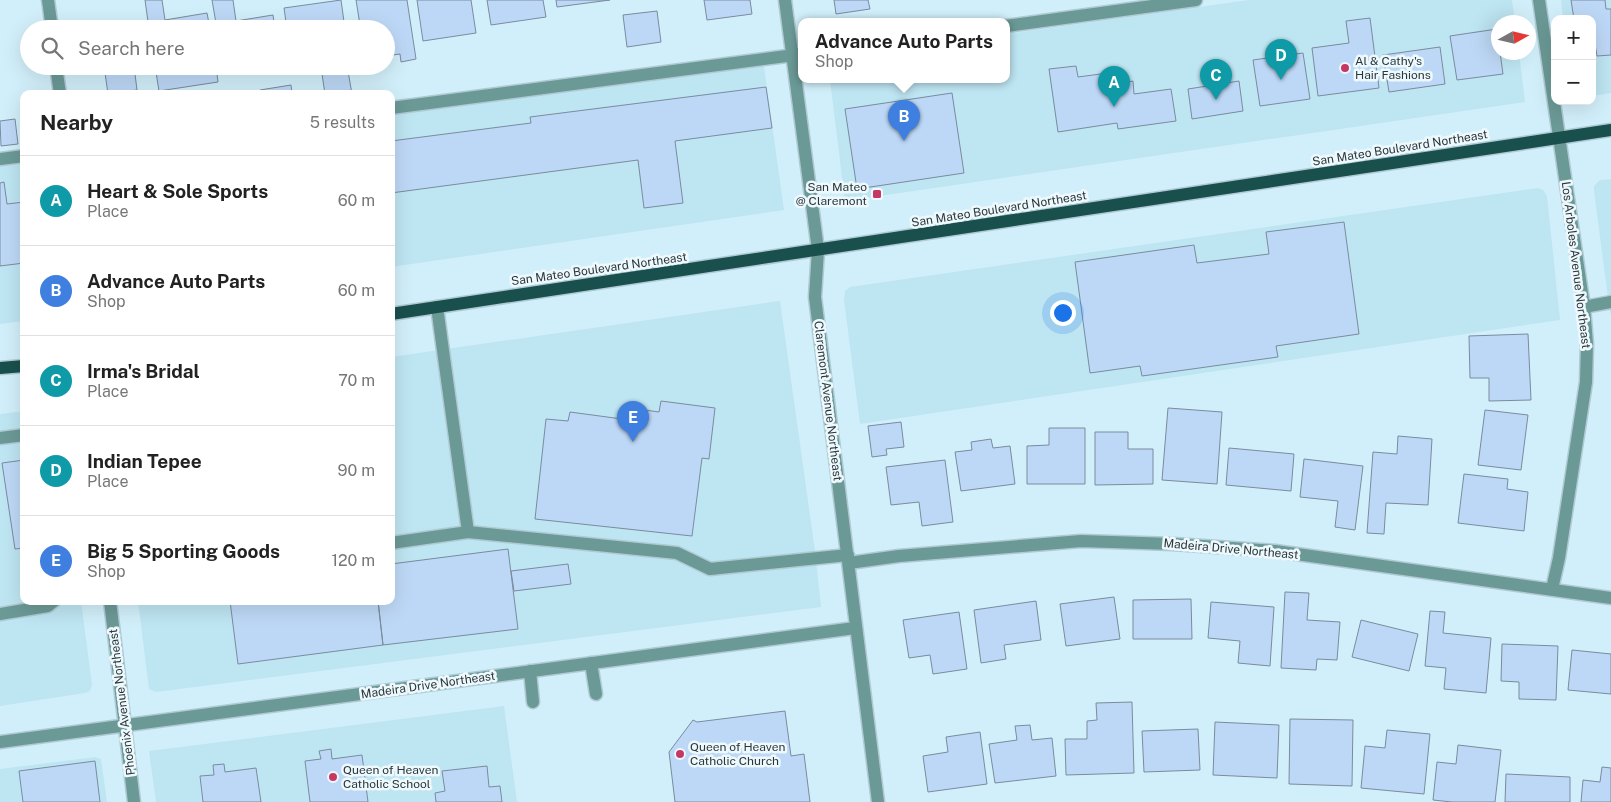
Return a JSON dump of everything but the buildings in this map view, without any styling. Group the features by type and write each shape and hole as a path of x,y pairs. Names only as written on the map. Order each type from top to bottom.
{"main road":[{"name":"San Mateo Boulevard Northeast","path":"395,313 1611,130"},
{"path":"0,368 20,366"}],"street":[{"path":"48,0 51,20"},
{"name":"Claremont Avenue Northeast","path":"785,0 797,55"},
{"path":"1010,25 1196,0"},
{"name":"Los Arboles Avenue Northeast","path":"1539,0 1588,344 1586,382 1559,558 1552,589"},
{"path":"395,107 797,55"},
{"path":"57,75 59,90"},
{"name":"Claremont Avenue Northeast","path":"800,83 818,250 815,297 878,802"},
{"path":"0,159 20,156"},
{"path":"1584,307 1611,302"},
{"path":"437,307 468,532"},
{"path":"0,438 20,436"},
{"name":"Madeira Drive Northeast","path":"395,542 468,532 677,553 710,569 1082,541 1173,544 1275,551 1611,598"},
{"path":"0,614 49,605"},
{"name":"Phoenix Avenue Northeast","path":"111,605 134,802"},
{"name":"Madeira Drive Northeast","path":"0,742 856,628"},
{"path":"591,663 596,694"},
{"path":"530,671 534,702"}],"shaded area":[{"path":"1249,0 1512,0 1514,15 1491,15 1491,60 1520,60 1525,102 845,201 830,83 1010,83 1010,34"},
{"path":"1561,0 1611,0 1611,93 1596,95 1596,15 1563,15"},
{"path":"763,60 784,210 395,266 395,111"},
{"path":"20,161 20,322 0,324 0,164"},
{"path":"1611,179 1610,313 1594,186 1600,180"},
{"path":"1538,188 1543,190 1547,196 1560,320 860,424 844,300 845,291 850,287"},
{"path":"780,301 821,607 156,692 149,689 138,605 395,605 395,356"},
{"path":"20,412 20,605 82,605 92,685 90,691 85,693 0,706 0,414"},
{"name":"Queen of Heaven Catholic School","path":"504,706 517,802 156,802 149,751"},
{"path":"95,757 101,759 107,802 0,802 0,769"}],"place":[{"name":"Al & Cathy's Hair Fashions","path":"1345,68"},
{"name":"Indian Tepee","path":"1281,80"},
{"name":"Irma's Bridal","path":"1216,100"},
{"name":"Heart & Sole Sports","path":"1114,107"},
{"name":"Advance Auto Parts","path":"904,141"},
{"name":"San Mateo @ Claremont","path":"877,194"},
{"name":"Big 5 Sporting Goods","path":"633,442"},
{"name":"Queen of Heaven Catholic Church","path":"680,754"},
{"name":"Queen of Heaven Catholic School","path":"333,777"}]}
